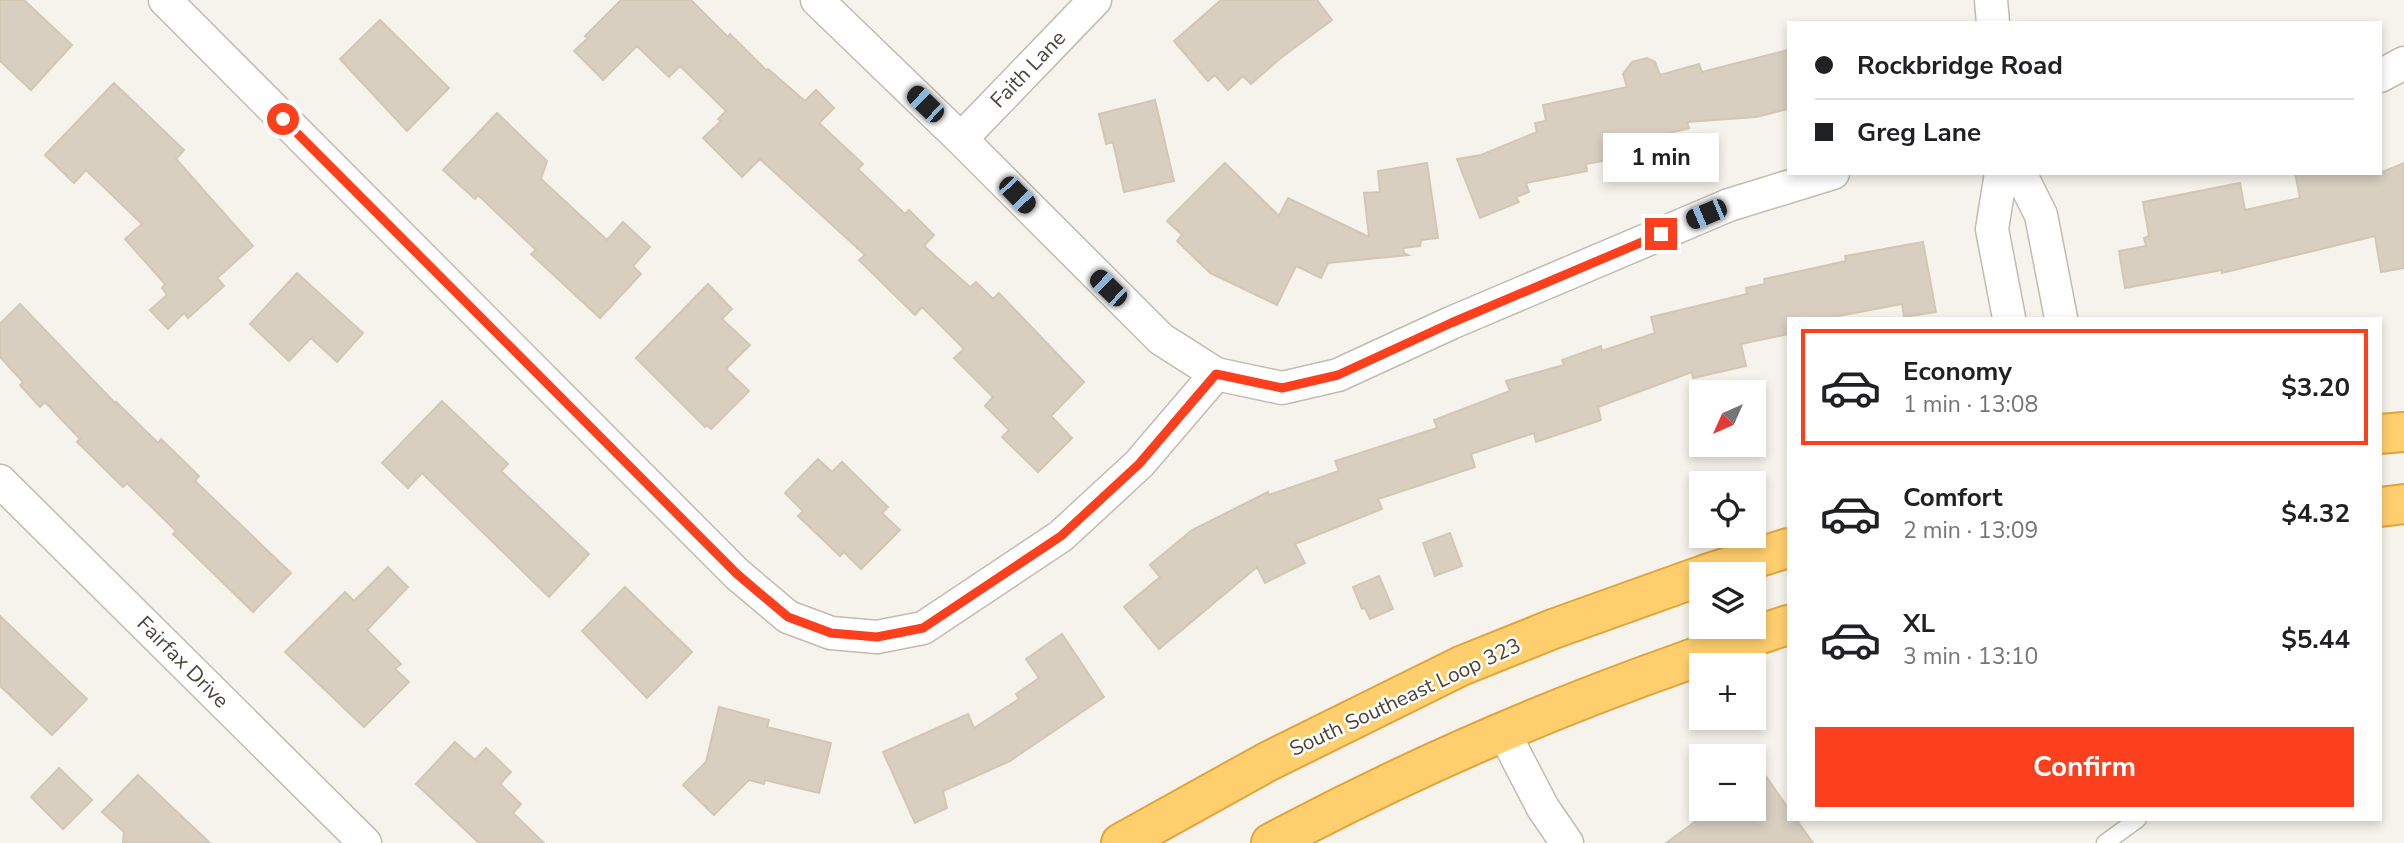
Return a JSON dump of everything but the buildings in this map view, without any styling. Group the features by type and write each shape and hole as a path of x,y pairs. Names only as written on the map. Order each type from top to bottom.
{"highway":[{"path":"2382,434 2404,432"},
{"path":"2382,507 2404,504"},
{"path":"1744,562 1787,548"},
{"name":"South Southeast Loop 323","path":"1121,843 1267,762 1461,666 1689,580"},
{"path":"1271,843 1425,765 1503,731 1602,690 1787,625"}],"street":[{"path":"165,0 737,574 788,617 831,633 877,637 923,628 1061,536 1139,464 1216,374"},
{"path":"817,0 1161,339 1216,374 1282,388 1338,375 1451,323 1729,205 1826,175"},
{"name":"Faith Lane","path":"961,139 1095,0"},
{"path":"1991,0 1993,21"},
{"path":"2382,75 2404,63"},
{"path":"2001,175 1992,229 2009,317"},
{"path":"2021,175 2042,215 2061,317"},
{"name":"Fairfax Drive","path":"0,481 365,843"},
{"path":"1503,731 1543,808 1567,843"}],"lane":[{"path":"2105,843 2135,821"}],"route":[{"path":"283,119 737,574 788,617 831,633 877,637 923,628 1061,536 1139,464 1216,374 1282,388 1338,375 1451,323 1661,234"}]}
